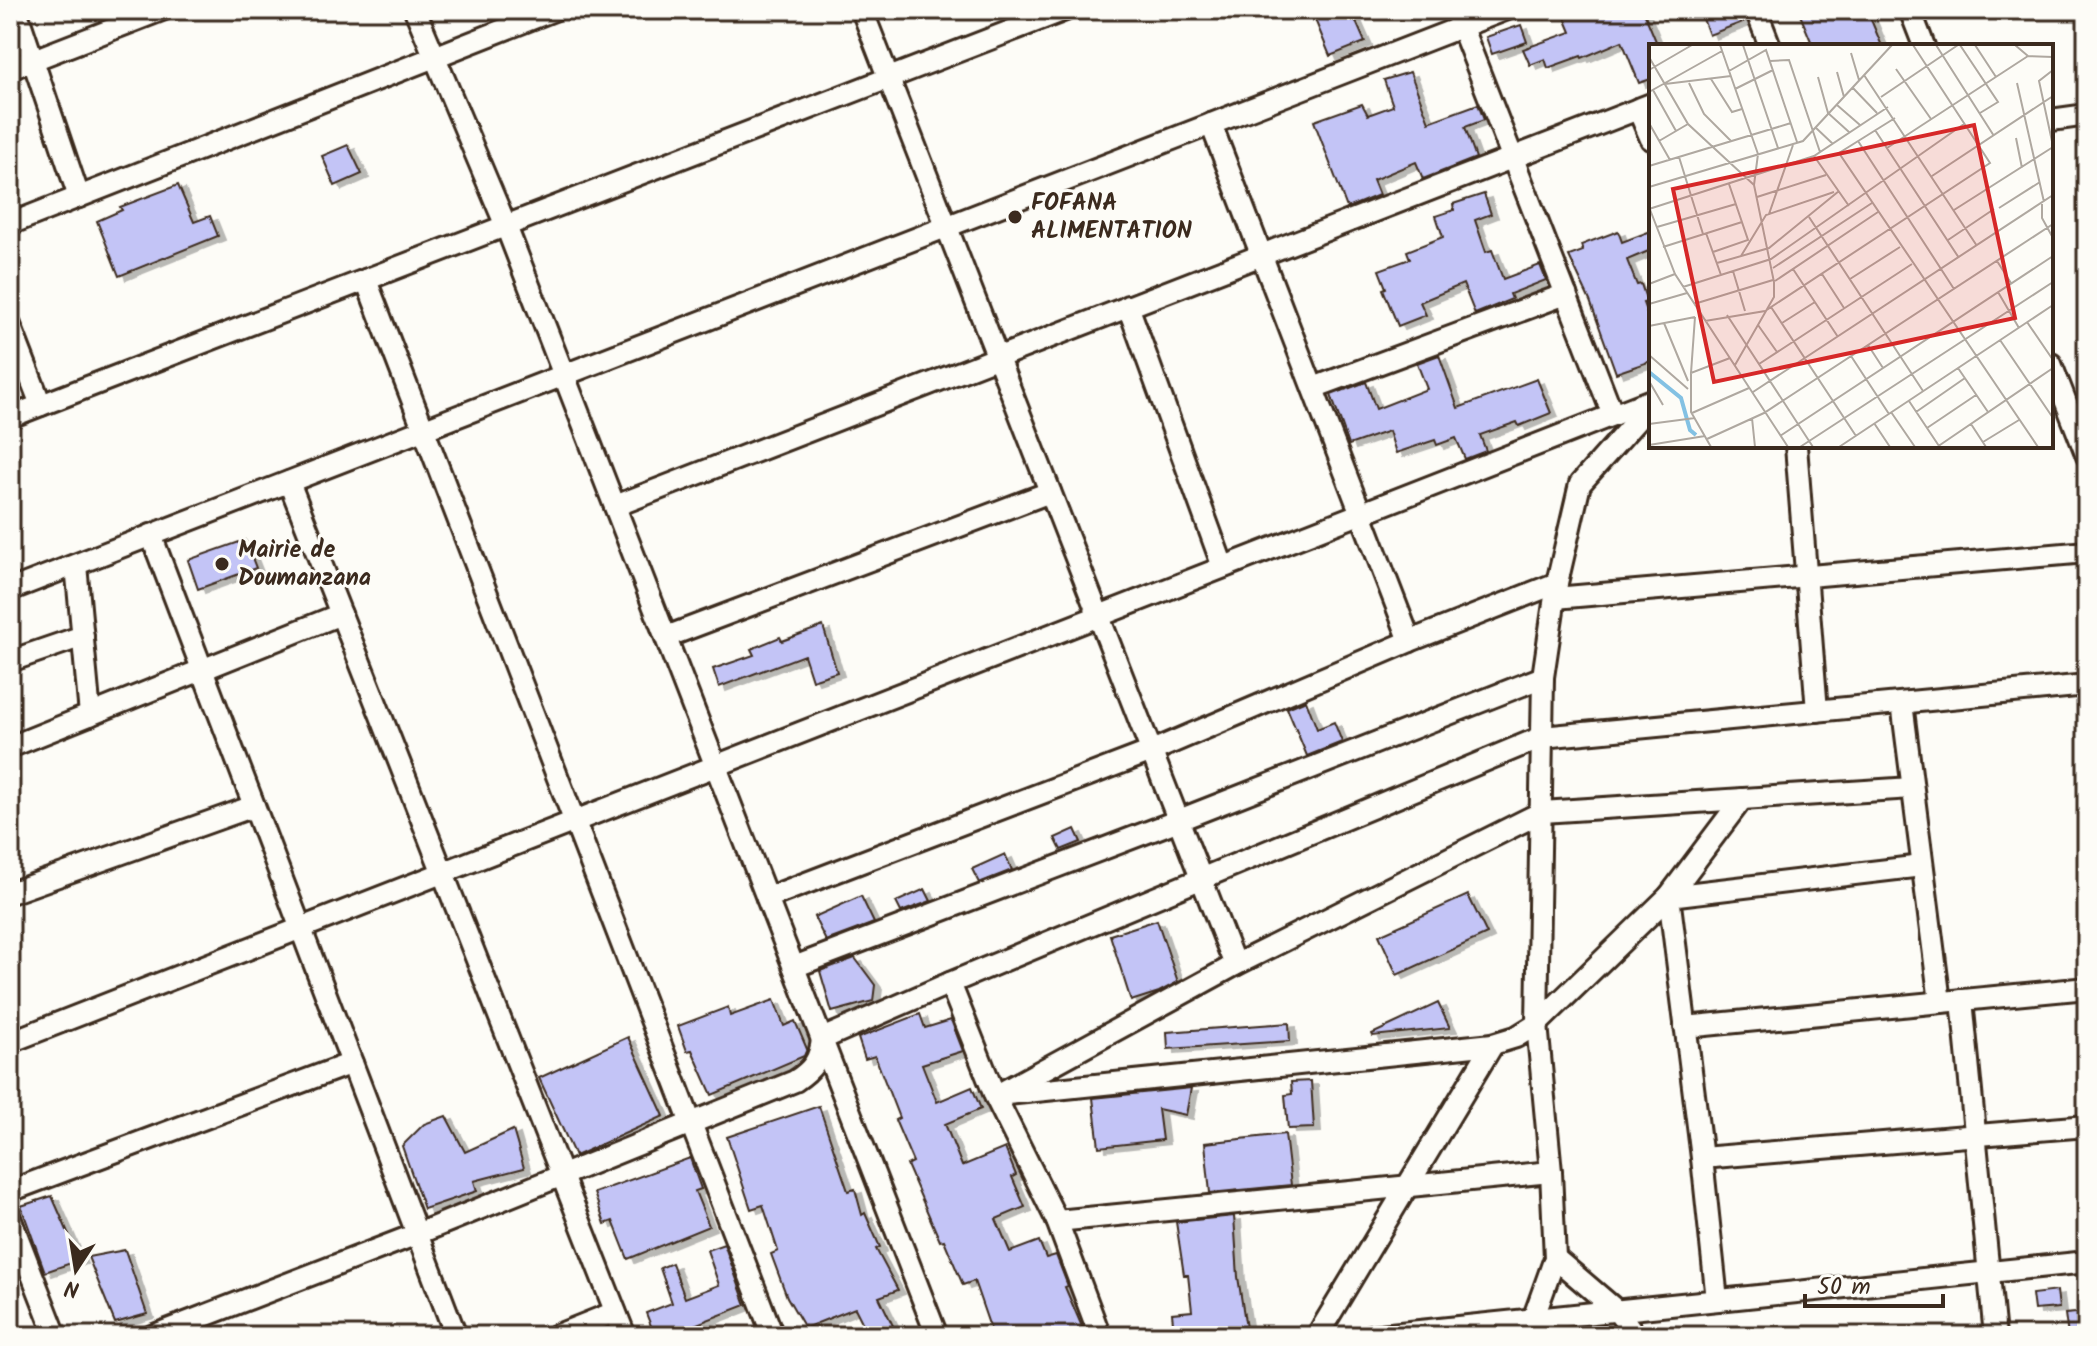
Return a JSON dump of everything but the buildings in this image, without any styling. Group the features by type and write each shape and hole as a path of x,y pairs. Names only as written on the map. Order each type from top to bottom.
{"street":[{"path":"16,10 79,197"},
{"path":"10,69 162,10"},
{"path":"415,10 565,375 937,1336"},
{"path":"10,224 554,10"},
{"path":"862,10 1235,965"},
{"path":"10,417 889,78 1019,18 1065,10"},
{"path":"10,590 1211,124 1458,18 1505,10"},
{"path":"1756,10 1769,44"},
{"path":"1910,10 1923,44"},
{"path":"1458,18 1613,415"},
{"path":"615,506 1645,106 1649,128"},
{"path":"2053,120 2087,115"},
{"path":"1211,124 1410,641"},
{"path":"366,280 773,1336"},
{"path":"1313,388 1566,294"},
{"path":"1128,306 1223,567"},
{"path":"10,325 41,405"},
{"path":"2053,369 2087,456"},
{"path":"10,1042 1649,403"},
{"path":"1530,1328 1555,1258 1551,1172 1537,1024 1543,677 1556,590 1580,484 1649,404"},
{"path":"2053,419 2073,418"},
{"path":"1796,448 1817,711"},
{"path":"289,482 625,1336"},
{"path":"666,637 1050,492"},
{"path":"151,535 456,1336"},
{"path":"767,898 1152,751 1410,641 1556,590 1806,576 2087,552"},
{"path":"76,565 90,715"},
{"path":"10,747 341,614"},
{"path":"10,661 83,636"},
{"path":"794,967 1543,677"},
{"path":"822,1039 1542,737 2087,685"},
{"path":"1902,703 1940,1002"},
{"path":"995,1096 1235,965 1542,812 1912,788"},
{"path":"995,1096 1493,1044 1516,1037 1537,1024 1669,896 1742,799"},
{"path":"10,893 254,806"},
{"path":"1669,896 1922,866"},
{"path":"1669,896 1717,1300"},
{"path":"950,983 995,1096 1057,1221 1100,1336"},
{"path":"1685,1027 2087,988"},
{"path":"1962,1000 1995,1336"},
{"path":"152,1336 691,1125 803,1076 818,1060 822,1039"},
{"path":"1317,1336 1493,1044"},
{"path":"10,1191 352,1063"},
{"path":"1702,1158 2087,1126"},
{"path":"1057,1221 1551,1172"},
{"path":"10,1218 56,1336"},
{"path":"1555,1258 1617,1311 1636,1336"},
{"path":"1371,1336 1530,1328 1617,1311 2087,1262"},
{"path":"555,1336 615,1312"}],"place":[{"name":"FOFANA ALIMENTATION","path":"1015,217"},
{"name":"Mairie de Doumanzana","path":"222,564"}]}
